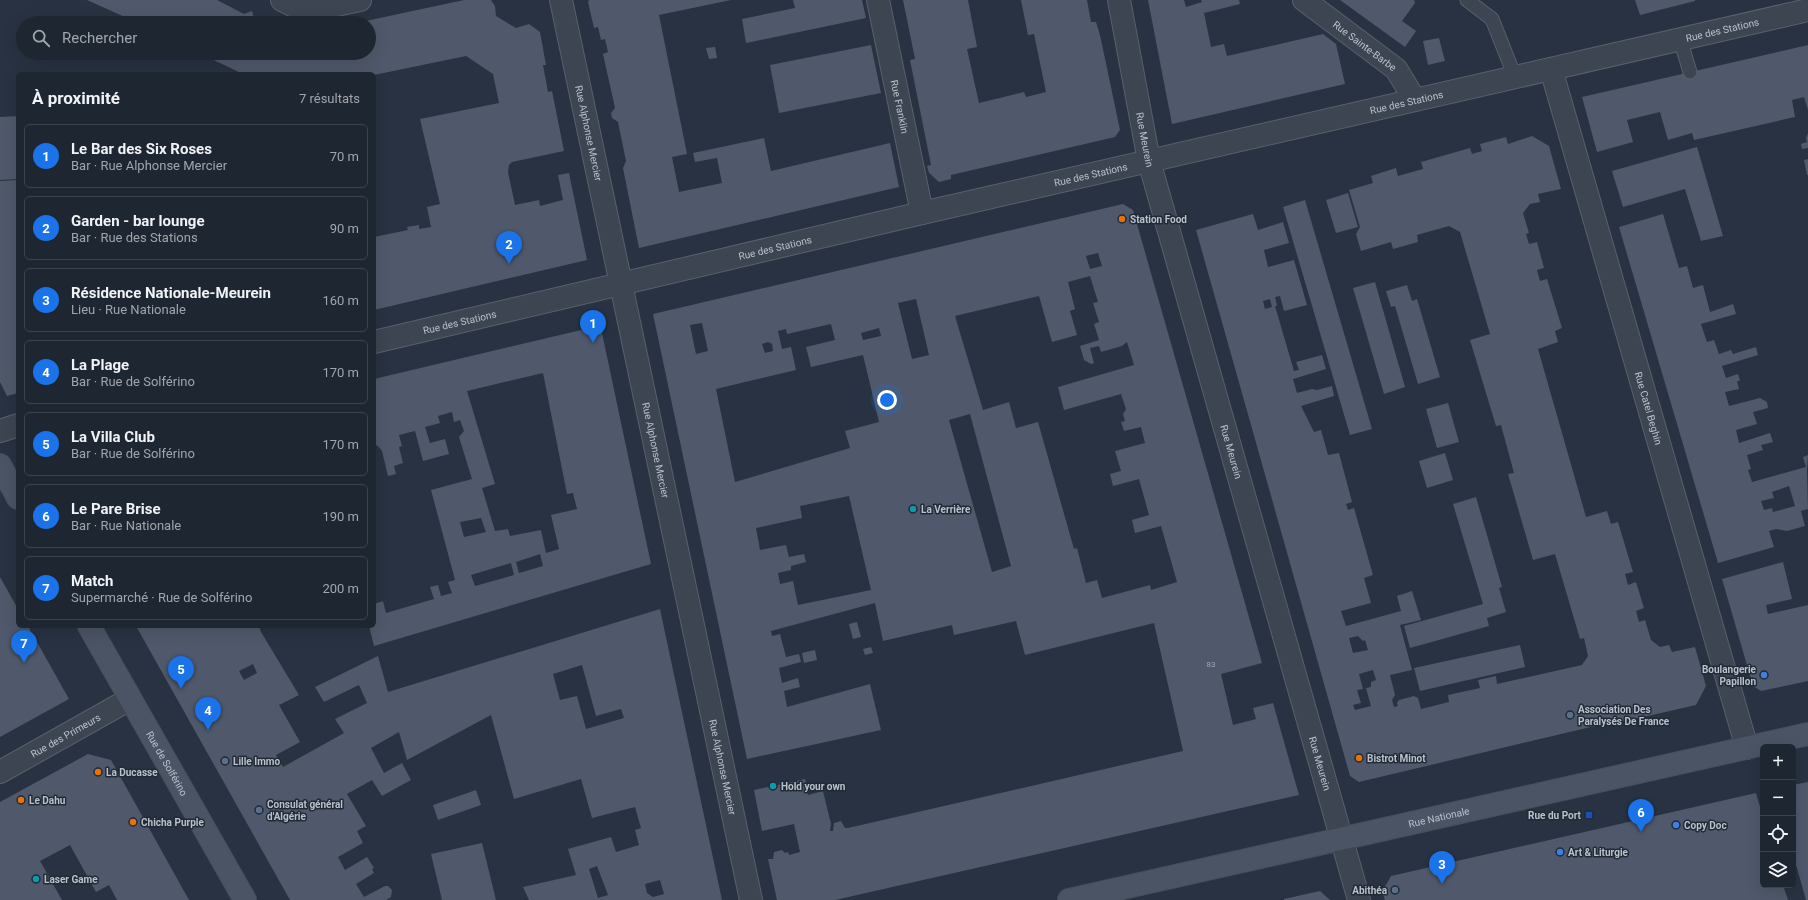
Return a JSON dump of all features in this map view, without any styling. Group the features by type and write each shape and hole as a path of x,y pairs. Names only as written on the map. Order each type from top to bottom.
{"street":[{"path":"282,0 298,8 322,8 360,0"},
{"name":"Rue Alphonse Mercier","path":"561,0 751,900"},
{"name":"Rue Franklin","path":"878,0 922,214"},
{"name":"Rue Meurein","path":"1119,0 1149,161 1359,900"},
{"name":"Rue Sainte-Barbe","path":"1304,0 1396,69 1415,100"},
{"name":"Rue des Stations","path":"376,342 1149,161 1808,10"},
{"name":"Rue Catel Beghin","path":"1551,69 1747,748"},
{"path":"0,431 16,426"},
{"path":"0,465 16,494"},
{"name":"Rue de Solférino","path":"90,628 245,900"},
{"name":"Rue des Primeurs","path":"0,772 130,699"},
{"name":"Rue Nationale","path":"1069,900 1808,734"}],"lane":[{"path":"1468,0 1492,19 1514,77"},
{"path":"1680,39 1690,72"}],"building":[{"path":"87,0 217,0 244,14 252,11 253,16 122,16"},
{"path":"464,0 491,0 495,6 496,16 516,28 529,24 540,32 546,65 543,65 548,92 552,91 564,151 512,162 509,165 508,172 515,205 539,200 540,206 563,200 558,175 569,173 587,260 376,310 376,237 408,230 407,227 419,225 419,229 431,227 427,207 440,204 420,119 499,103 493,74 466,56 376,75 376,72 239,72 214,60 376,60 376,19"},
{"path":"589,0 731,0 659,15 687,154 672,157 679,192 722,183 717,158 695,162 693,153 764,138 771,171 890,143 899,187 639,248 623,168 626,161 618,122 612,118 611,113 615,108 603,54 608,52 605,39 601,40 598,27 594,28 588,2"},
{"path":"793,0 862,0 866,18 746,43 742,19 795,8"},
{"path":"903,0 968,0 977,47 967,49 979,103 1024,92 1026,97 1046,92 1034,34 1028,35 1021,0 1087,0 1091,22 1096,22 1100,35 1120,130 1115,137 951,175 951,179 939,182 929,173 927,166 931,165 910,60 915,59"},
{"path":"1148,0 1184,0 1186,7 1202,2 1201,0 1239,0 1240,4 1204,13 1211,47 1224,44 1227,56 1323,34 1336,44 1345,84 1172,124"},
{"path":"1340,0 1414,0 1415,3 1402,21 1416,31 1405,47"},
{"path":"1635,0 1695,0 1695,1 1640,15"},
{"path":"1439,38 1445,61 1428,65 1423,41"},
{"path":"871,45 881,93 779,113 770,65"},
{"path":"1808,45 1808,110 1804,97 1792,100 1795,117 1694,140 1692,133 1668,140 1660,112 1627,120 1633,142 1597,152 1582,97"},
{"path":"715,47 717,58 709,59 706,48"},
{"path":"16,116 16,179 0,180 0,117"},
{"path":"1808,133 1808,148 1802,149 1801,144 1807,142 1806,138"},
{"path":"1532,136 1549,146 1561,189 1538,194 1540,202 1530,204 1523,213 1529,233 1526,234 1529,244 1537,242 1544,268 1537,270 1540,281 1547,279 1562,328 1555,331 1558,342 1538,349 1586,517 1607,511 1611,524 1618,522 1633,572 1625,574 1628,585 1636,582 1644,608 1636,611 1639,622 1645,620 1651,640 1660,647 1669,645 1672,652 1695,647 1706,686 1696,705 1617,723 1616,721 1359,782 1350,776 1196,230 1253,214 1258,230 1283,222 1289,243 1264,250 1268,267 1294,260 1307,305 1284,311 1280,296 1275,297 1277,306 1275,306 1294,371 1299,370 1296,362 1322,355 1326,369 1293,379 1297,393 1332,386 1334,396 1301,406 1314,432 1321,430 1328,455 1339,453 1352,502 1346,504 1348,510 1354,508 1373,575 1364,578 1371,603 1341,611 1346,626 1401,611 1397,596 1412,591 1421,620 1400,625 1412,670 1390,675 1395,695 1392,700 1394,707 1398,706 1397,703 1399,700 1414,696 1418,698 1421,709 1449,702 1448,695 1480,688 1478,680 1496,676 1497,684 1582,665 1588,656 1584,638 1580,639 1555,554 1533,560 1508,474 1514,473 1501,425 1496,426 1470,340 1490,334 1460,232 1449,226 1417,235 1418,242 1393,249 1391,242 1361,251 1356,234 1360,227 1349,190 1373,183 1371,176 1396,168 1398,176 1423,169 1421,162 1470,148 1472,154 1482,151 1480,144 1506,137 1508,144","holes":["1270,299 1272,307 1265,309 1263,301","1358,636 1363,641 1365,640 1368,650 1353,653 1349,638","1373,670 1376,680 1371,682 1371,687 1366,688 1371,706 1355,710 1353,705 1361,703 1357,690 1363,689 1359,674"]},
{"path":"1697,147 1723,236 1701,241 1685,189 1623,207 1612,171"},
{"path":"1808,159 1808,175 1807,175 1804,160"},
{"path":"16,180 16,394 7,396 0,382 0,181"},
{"path":"1348,193 1358,227 1336,233 1326,200"},
{"path":"1305,200 1372,429 1350,435 1283,207"},
{"path":"1123,204 1133,210 1262,663 1221,674 1233,725 1256,719 1253,708 1273,703 1299,795 835,900 777,900 768,859 773,859 774,852 782,850 785,853 788,852 789,855 800,852 794,824 762,831 754,790 805,779 808,795 823,791 831,824 830,831 833,831 834,823 841,821 845,828 848,828 1183,751 1154,623 1025,655 1016,621 954,635 952,625 883,641 875,603 771,631 772,636 780,634 786,657 799,654 801,662 779,668 782,683 798,678 800,687 784,691 787,707 870,684 881,730 747,759 653,314","holes":["1098,253 1102,266 1090,269 1086,256","1090,276 1098,302 1093,303 1099,322 1094,324 1099,340 1080,346 1084,360 1091,364 1094,363 1090,348 1099,346 1101,352 1122,346 1127,342 1134,365 1058,387 1064,410 1121,394 1126,409 1123,414 1125,421 1121,422 1124,431 1141,427 1145,443 1115,451 1121,471 1110,474 1113,486 1139,479 1149,515 1132,520 1135,533 1161,526 1177,582 1151,590 1150,585 1102,598 1097,580 1086,583 1077,548 1074,549 1038,422 1016,428 1009,402 983,410 955,316 1039,296 1052,342 1077,335 1070,311 1075,309 1068,282","916,299 929,355 912,359 898,303","702,323 708,351 696,354 690,325","831,324 835,340 806,347 811,367 863,355 879,422 845,431 850,448 735,482 716,389 796,370 791,347 782,349 778,331 786,329 787,334","879,328 881,336 863,340 861,333","768,342 772,344 773,351 765,353 762,344","970,414 1011,566 992,572 949,420","849,496 871,590 798,605 793,581 780,584 778,573 791,570 791,566 806,562 804,554 789,557 786,545 760,550 756,528 802,518 800,506"]},
{"path":"1663,214 1679,268 1687,266 1693,288 1703,285 1710,312 1733,304 1736,314 1701,324 1707,342 1714,340 1719,354 1731,350 1733,354 1756,347 1758,355 1722,366 1726,378 1738,374 1740,381 1737,381 1739,389 1725,392 1729,406 1760,398 1767,402 1768,408 1753,412 1757,424 1736,430 1739,443 1770,433 1773,442 1761,445 1763,450 1747,455 1751,469 1748,470 1752,482 1806,467 1803,457 1808,455 1808,509 1801,511 1805,526 1787,531 1776,529 1769,531 1774,547 1718,563 1619,227","holes":["1789,486 1795,506 1773,512 1772,508 1764,510 1761,501 1774,498 1772,492"]},
{"path":"1375,282 1405,387 1384,394 1353,288"},
{"path":"1407,285 1412,301 1417,299 1440,377 1418,384 1395,306 1391,307 1386,291"},
{"path":"594,327 602,333 651,564 374,646 370,628 376,628 376,603 383,601 386,613 434,599 430,587 438,585 441,596 452,593 448,582 455,580 431,490 472,479 459,437 464,431 460,420 454,422 452,412 438,416 440,423 425,427 430,443 445,439 449,454 423,461 415,431 399,435 402,446 399,447 403,463 394,466 396,474 388,476 382,451 376,445 376,379","holes":["543,373 567,494 573,493 577,509 551,515 559,549 546,553 541,530 510,536 508,529 495,531 482,488 495,484 467,391","481,518 486,532 464,537 460,522","540,554 543,566 519,573 516,562","511,563 514,575 475,586 471,575"]},
{"path":"1448,403 1459,442 1437,448 1426,409"},
{"path":"1445,453 1453,480 1427,488 1419,461"},
{"path":"1476,497 1502,587 1499,588 1506,612 1487,618 1489,626 1410,648 1404,626 1483,604 1453,504"},
{"path":"1783,562 1792,599 1766,605 1768,614 1808,605 1808,681 1761,691 1753,686 1722,579"},
{"path":"0,577 16,605 16,628 29,628 69,699 0,737"},
{"path":"660,609 722,900 529,900 523,887 576,875 568,849 611,837 616,852 639,845 635,830 641,828 635,807 592,818 581,779 514,799 491,715 407,760 399,732 371,748 384,773 402,763 411,780 382,796 372,780 347,794 366,826 357,831 363,843 338,857 345,870 367,857 374,868 372,869 374,873 356,884 364,897 385,886 388,886 392,890 391,897 386,900 290,900 137,628 260,628 299,695 279,705 300,742 276,755 283,767 344,733 335,719 367,703 359,685 324,702 315,687 378,656 388,692","holes":["253,664 257,673 244,680 239,671","582,665 596,716 621,709 624,718 586,729 577,696 560,700 553,674","597,866 608,895 598,898 589,869","660,880 664,894 653,897 647,893 645,884"]},
{"path":"857,622 861,637 853,639 849,624"},
{"path":"1520,645 1525,667 1420,691 1414,668"},
{"path":"871,647 873,653 865,655 863,649"},
{"path":"815,650 817,660 804,663 802,653"},
{"path":"88,754 111,760 189,900 117,900 109,885 96,892 70,845 40,861 62,900 0,900 0,802"},
{"path":"1808,782 1808,900 1806,900 1796,865 1796,784"},
{"path":"476,790 481,805 438,820 433,805"},
{"path":"1756,793 1760,807 1760,888 1784,888 1788,900 1385,900 1382,892 1391,876"},
{"path":"482,843 496,900 442,900 431,854"},
{"path":"1320,891 1330,900 1284,900 1284,899"}],"place":[{"name":"Station Food","path":"1122,219"},
{"name":"Garden - bar lounge","path":"509,264"},
{"name":"Le Bar des Six Roses","path":"593,343"},
{"name":"La Verrière","path":"913,509"},
{"name":"Match","path":"24,663"},
{"name":"Boulangerie Papillon","path":"1764,675"},
{"name":"La Villa Club","path":"181,689"},
{"name":"Association Des Paralysés De France","path":"1570,715"},
{"name":"La Plage","path":"208,730"},
{"name":"Bistrot Minot","path":"1359,758"},
{"name":"Lille Immo","path":"225,761"},
{"name":"La Ducasse","path":"98,772"},
{"name":"Hold your own","path":"773,786"},
{"name":"Le Dahu","path":"21,800"},
{"name":"Consulat général d'Algérie","path":"259,810"},
{"name":"Rue du Port","path":"1589,815"},
{"name":"Chicha Purple","path":"133,822"},
{"name":"Copy Doc","path":"1676,825"},
{"name":"Le Pare Brise","path":"1641,832"},
{"name":"Art & Liturgie","path":"1560,852"},
{"name":"Laser Game","path":"36,879"},
{"name":"Résidence Nationale-Meurein","path":"1442,884"},
{"name":"Abithéa","path":"1395,890"}]}
